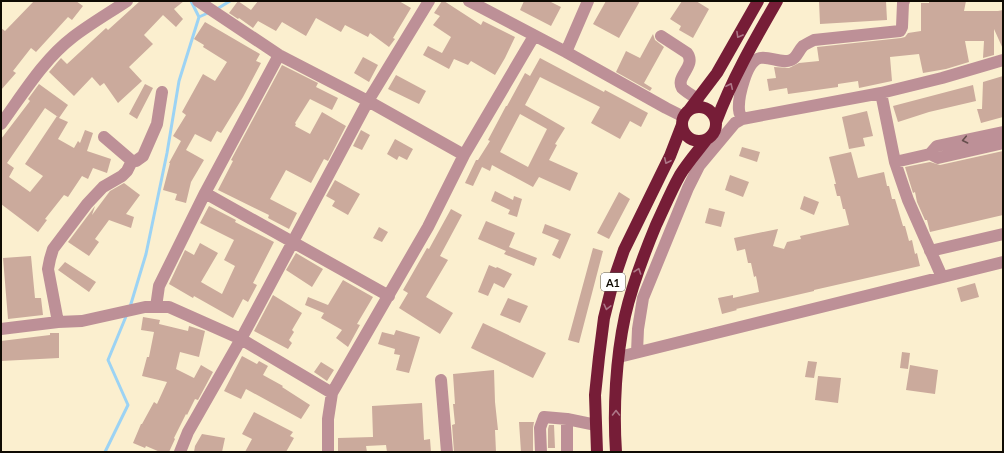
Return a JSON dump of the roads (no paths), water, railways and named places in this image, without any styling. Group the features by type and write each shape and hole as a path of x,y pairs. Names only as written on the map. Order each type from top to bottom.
{"highway":[{"name":"A1","path":"597,452 595,395 604,318 613,282 624,250 670,156 685,117 728,55 758,1"},
{"path":"716,122 712,113 699,107 685,117 684,131 691,138 696,140 707,139 714,132 724,100 740,65 777,1"},
{"name":"A1","path":"616,452 616,394 619,357 625,317 634,283 646,248 680,175 707,139"}],"street":[{"path":"1,124 49,59 72,37 127,1"},
{"path":"198,1 279,55 368,101 464,155"},
{"path":"180,452 188,432 241,339 368,101 429,1"},
{"path":"469,1 685,117"},
{"path":"566,52 588,1"},
{"path":"742,119 739,111 740,98 744,81 756,59 762,57 790,61 795,58 804,46 814,40 895,32 900,30 902,27 904,1"},
{"path":"328,452 328,419 332,392 428,228 464,155 534,36"},
{"path":"661,36 687,53 690,57 690,61 681,81 681,85 684,90 698,99"},
{"path":"150,307 205,193 279,55"},
{"path":"637,352 638,329 643,298 688,188 699,166 735,123 742,119 880,93 942,78 1003,60"},
{"path":"132,161 136,161 143,156 154,131 157,124 162,92"},
{"path":"880,93 895,162 908,200 942,277"},
{"path":"895,162 930,154 937,146 1003,132"},
{"path":"104,137 132,161"},
{"path":"930,154 938,158 1003,143"},
{"path":"58,322 48,269 53,249 87,204 104,187 122,176 127,171 132,161"},
{"path":"205,193 389,296"},
{"path":"930,251 1003,234"},
{"path":"619,357 1003,262"},
{"path":"1,329 58,322 82,322 150,307 169,307 241,339 332,392"},
{"path":"441,380 446,452"},
{"path":"541,452 540,428 544,417 567,419 596,425"},
{"path":"567,419 567,452"}],"waterway":[{"path":"130,307 146,254 167,153 179,81 199,17 191,1"},
{"path":"217,9 230,1"},
{"path":"199,17 210,12"},
{"path":"105,452 128,405 108,360 127,314"}]}
